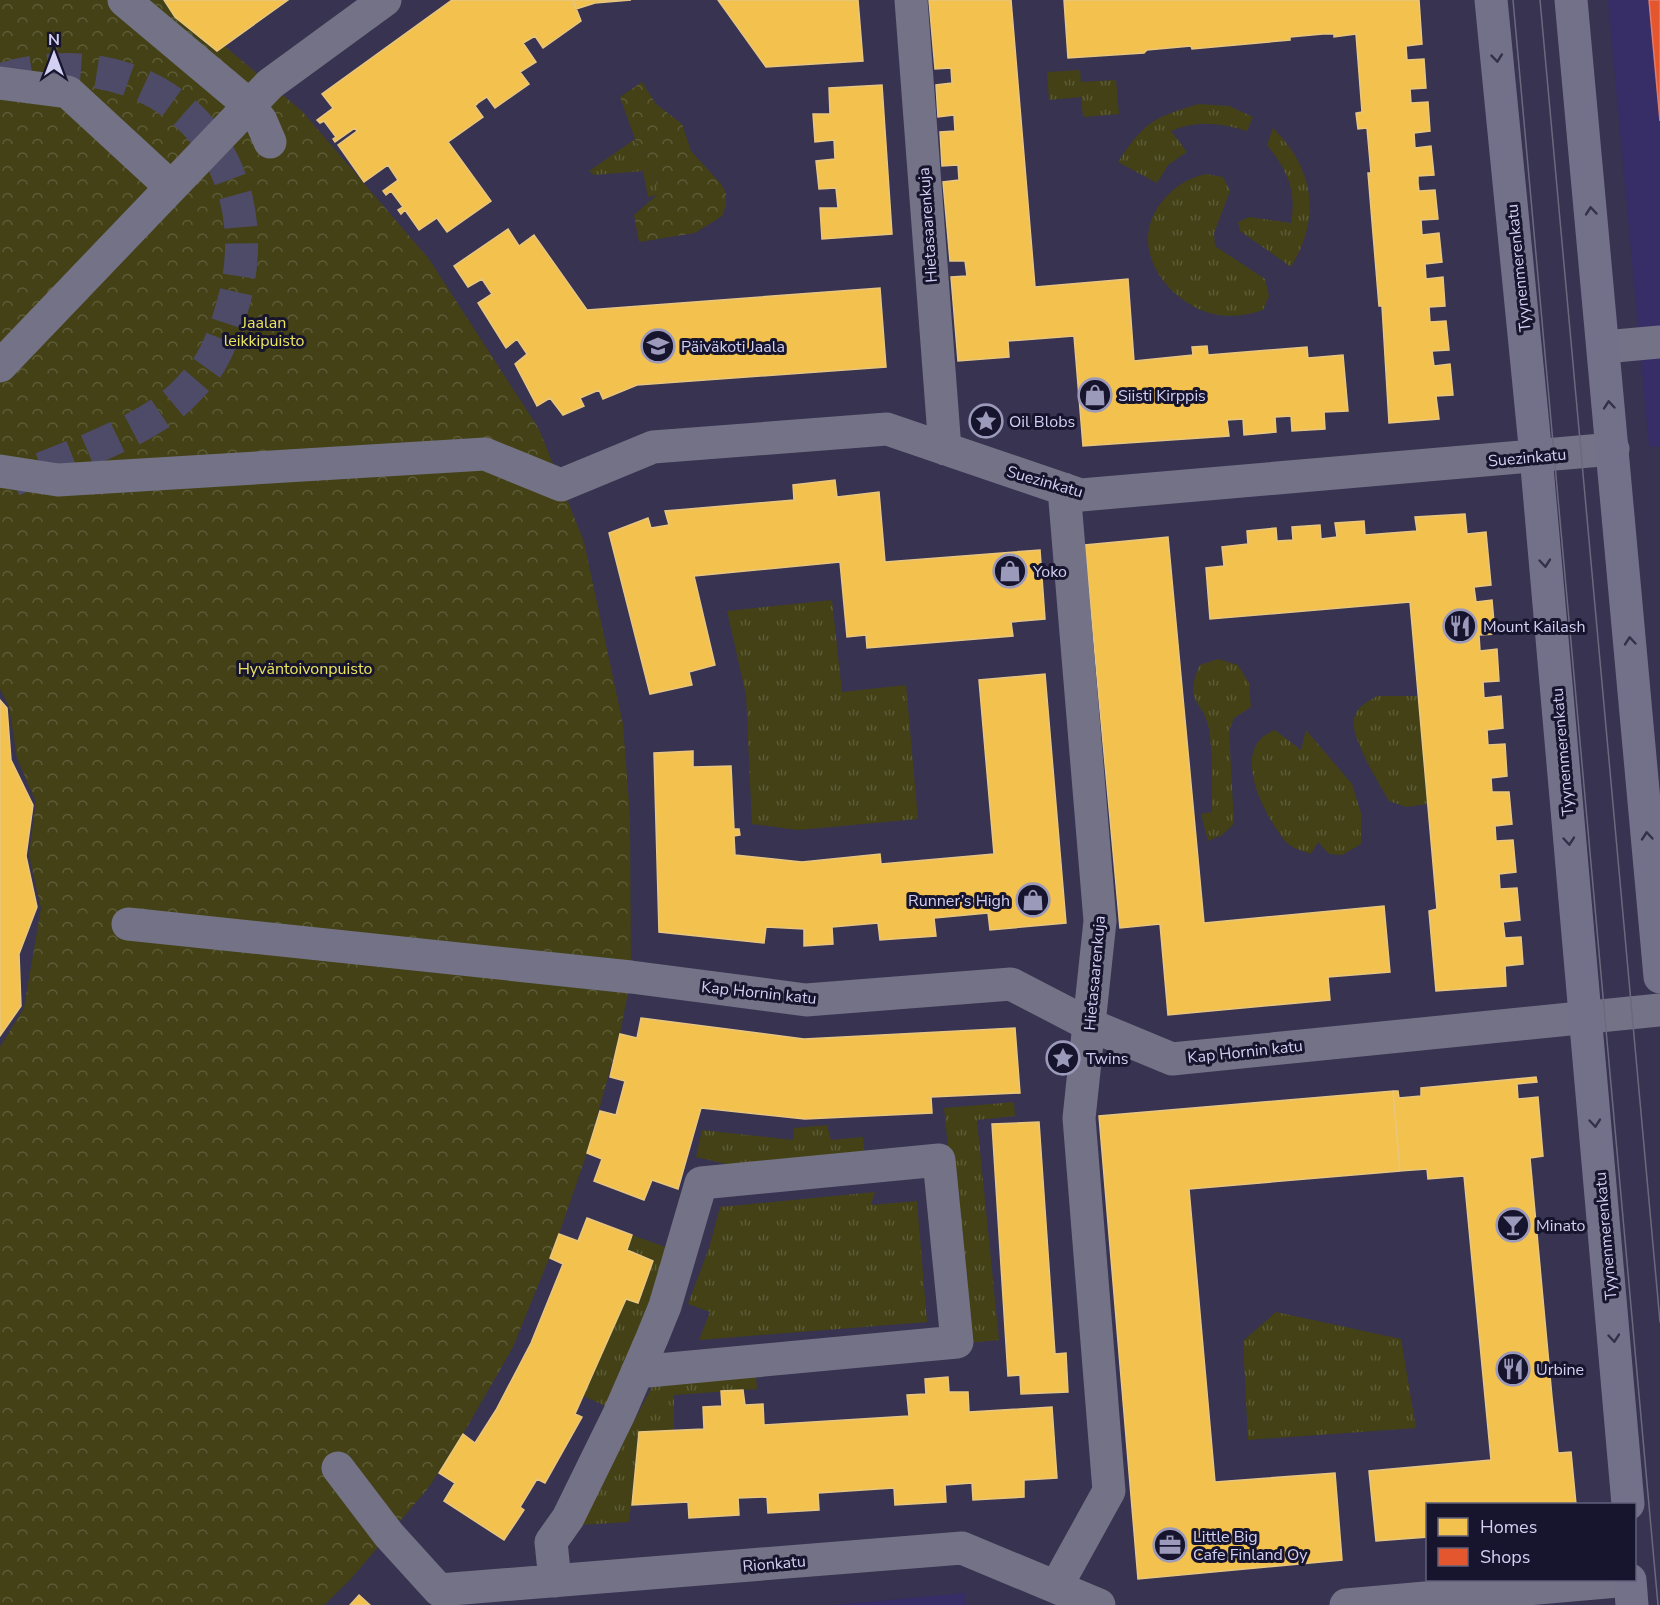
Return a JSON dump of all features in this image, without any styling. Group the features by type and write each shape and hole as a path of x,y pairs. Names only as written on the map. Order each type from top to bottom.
{"main road":[{"name":"Tyynenmerenkatu","path":"1491,0 1536,456 1628,1503"},
{"path":"1571,0 1660,977"},
{"path":"1630,1581 1632,1605"}],"street":[{"path":"124,0 260,94"},
{"path":"0,366 260,94 385,0"},
{"name":"Hietasaarenkuja","path":"910,0 945,449"},
{"path":"0,83 68,92 171,187"},
{"path":"260,94 261,121 270,142"},
{"path":"1604,347 1660,342"},
{"name":"Suezinkatu","path":"0,471 58,480 485,454 561,485 653,447 887,429 1081,495 1613,449"},
{"name":"Hietasaarenkuja","path":"1056,1587 1109,1491 1079,1118 1100,921 1064,489"},
{"name":"Kap Hornin katu","path":"128,924 631,977 806,1000 1011,984 1090,1025 1172,1059 1660,1010"},
{"path":"555,1581 551,1542 568,1518 637,1372 665,1306 701,1183 939,1160 957,1342 637,1372"},
{"path":"338,1468 440,1598"},
{"name":"Rionkatu","path":"440,1598 555,1581 962,1548 1098,1605"},
{"path":"1346,1605 1392,1603 1438,1588 1606,1581"}],"shaded area":[{"path":"1608,0 1660,0 1660,446 1649,447"},
{"path":"965,1593 966,1605 834,1605"}],"green space":[{"name":"Hyväntoivonpuisto","path":"0,0 182,0 228,49 302,111 429,259 539,429 584,542 623,724 630,816 631,977 620,1034 587,1153 559,1234 513,1347 463,1434 429,1487 350,1580 324,1605 0,1605 0,1047 24,1008 41,908 29,855 36,802 17,758 9,706 0,689"},
{"path":"1080,70 1081,82 1116,80 1119,114 1083,117 1081,97 1049,100 1047,72"},
{"path":"642,82 656,104 682,124 691,151 721,184 726,193 726,205 722,216 695,233 639,242 634,215 657,195 656,177 635,139 620,97"},
{"path":"1199,104 1229,106 1253,117 1247,131 1227,126 1199,124 1171,131 1187,152 1168,165 1157,183 1118,162 1135,138 1151,123 1171,113"},
{"path":"1273,128 1298,160 1309,194 1310,212 1307,230 1291,267 1240,231 1238,222 1249,217 1291,223 1293,201 1289,181 1267,145"},
{"path":"635,139 656,177 658,195 648,197 643,171 594,175 589,171"},
{"path":"1206,174 1223,177 1230,191 1214,233 1215,246 1265,279 1269,296 1263,310 1236,316 1209,313 1192,306 1177,295 1155,268 1148,236 1152,219 1161,203 1171,192 1187,181"},
{"path":"832,600 842,692 906,685 918,819 798,830 752,824 746,695 727,611"},
{"path":"1218,659 1238,665 1249,683 1251,707 1234,718 1229,731 1234,824 1222,835 1208,841 1201,814 1212,812 1210,739 1206,719 1196,700 1193,687 1200,665"},
{"path":"1377,696 1418,696 1428,804 1406,807 1389,801 1366,760 1356,736 1354,719 1366,702"},
{"path":"1275,730 1301,750 1306,730 1352,784 1361,813 1361,844 1342,855 1329,854 1318,842 1311,854 1294,848 1286,842 1261,800 1252,766 1254,751 1261,739"},
{"path":"1014,1102 1015,1116 977,1120 999,1340 968,1343 944,1108"},
{"path":"827,1125 831,1140 863,1137 865,1159 752,1170 696,1157 702,1130 793,1140 794,1128"},
{"path":"875,1192 871,1205 917,1201 927,1322 699,1340 710,1312 688,1304 709,1248 720,1207"},
{"path":"632,1235 674,1250 608,1407 583,1396 626,1299 638,1303 653,1262 627,1250"},
{"path":"1276,1312 1401,1339 1416,1428 1248,1440 1243,1341"},
{"path":"756,1377 757,1389 674,1395 674,1430 639,1432 629,1522 579,1525 653,1385"}],"building: Homes":[{"path":"164,0 288,0 217,51 175,17"},
{"path":"452,0 573,0 581,21 543,48 535,36 523,43 536,62 520,72 529,84 495,108 487,97 478,103 475,106 483,117 448,142 491,201 447,232 437,218 419,230 405,210 401,214 398,210 403,207 391,191 386,195 383,191 398,180 388,165 364,182 338,145 357,131 355,128 335,142 333,139 336,137 324,121 320,123 317,120 333,108 322,94"},
{"path":"573,0 631,0 595,3 576,9"},
{"path":"718,0 858,0 863,61 766,67"},
{"path":"929,0 1011,0 1035,287 1128,279 1134,361 1193,355 1192,347 1207,346 1208,355 1307,347 1308,358 1343,355 1348,411 1324,412 1325,429 1292,431 1291,416 1275,417 1276,432 1244,435 1243,419 1227,420 1229,436 1083,446 1074,336 1008,341 1009,357 958,361 951,277 967,276 965,261 950,261 943,182 959,180 958,165 942,166 940,132 955,131 954,115 938,117 936,85 952,83 951,68 935,69"},
{"path":"1064,0 1419,0 1422,44 1406,46 1407,60 1424,59 1426,88 1410,89 1411,103 1428,102 1430,131 1414,133 1415,148 1431,146 1434,175 1418,176 1418,183 1419,191 1435,190 1438,219 1421,220 1422,235 1439,233 1442,262 1425,264 1426,279 1443,277 1445,306 1429,307 1430,322 1446,321 1449,350 1432,351 1434,366 1450,364 1453,395 1436,396 1439,419 1389,423 1382,306 1379,306 1368,173 1371,173 1367,128 1358,129 1356,113 1362,112 1356,34 1334,37 1334,34 1323,34 1290,37 1290,40 1192,49 1191,46 1147,50 1144,53 1068,58"},
{"path":"882,85 892,234 822,239 820,208 838,208 836,188 819,189 816,161 835,159 834,140 815,142 813,114 830,114 829,88"},
{"path":"508,229 519,246 534,235 587,310 880,288 886,367 637,385 603,399 599,390 580,398 584,406 563,415 550,398 537,406 515,364 527,354 517,339 506,348 478,303 492,294 482,279 468,287 454,266"},
{"path":"835,480 837,497 879,492 885,562 1040,550 1045,619 1011,622 1013,636 867,648 866,635 847,637 840,562 694,576 715,665 689,672 692,685 650,694 609,533 648,518 651,528 669,525 665,511 794,500 793,485"},
{"path":"1465,514 1467,534 1486,532 1491,585 1474,587 1476,602 1492,600 1495,634 1479,635 1480,651 1497,649 1499,681 1483,682 1484,698 1501,696 1503,728 1487,730 1488,745 1505,744 1507,776 1491,778 1492,792 1509,792 1512,824 1495,826 1496,841 1513,840 1516,872 1499,874 1500,889 1517,888 1520,920 1503,922 1505,938 1521,937 1523,964 1505,966 1506,986 1436,991 1429,911 1437,909 1410,602 1210,619 1206,568 1224,566 1222,547 1248,544 1247,531 1276,528 1277,541 1293,540 1292,527 1320,525 1321,539 1337,537 1335,523 1364,521 1365,535 1417,531 1415,517"},
{"path":"1168,537 1204,923 1384,906 1390,972 1328,977 1330,1000 1168,1015 1160,924 1120,928 1085,545"},
{"path":"1045,674 1066,923 990,930 988,913 934,918 936,936 880,940 878,923 832,927 833,944 804,946 804,929 766,927 764,943 659,932 654,753 693,751 693,767 731,766 734,829 739,829 740,835 734,836 735,855 802,862 880,854 881,864 994,854 979,680"},
{"path":"0,700 7,708 11,760 33,805 26,856 37,907 19,954 21,1006 0,1036"},
{"path":"641,1018 804,1039 1015,1028 1020,1093 931,1097 932,1113 805,1119 701,1108 678,1189 652,1180 644,1200 594,1181 602,1159 587,1153 600,1111 616,1115 625,1081 610,1077 620,1034 637,1038"},
{"path":"1536,1077 1537,1082 1517,1084 1518,1099 1538,1097 1543,1156 1530,1158 1552,1397 1558,1453 1571,1452 1576,1503 1426,1503 1426,1537 1376,1541 1369,1471 1491,1460 1464,1176 1428,1179 1427,1169 1400,1171 1393,1091 1398,1091 1399,1098 1421,1096 1421,1088"},
{"path":"1393,1091 1400,1171 1189,1189 1215,1482 1335,1473 1342,1560 1138,1579 1099,1116"},
{"path":"1039,1122 1055,1354 1066,1353 1068,1392 1021,1394 1020,1375 1008,1376 992,1124"},
{"path":"587,1218 632,1235 627,1250 653,1261 638,1303 626,1299 575,1414 582,1417 545,1483 537,1479 520,1507 524,1510 504,1540 444,1501 455,1483 439,1473 463,1434 475,1443 496,1410 531,1343 563,1264 550,1258 559,1234 578,1241"},
{"path":"948,1377 949,1392 968,1392 969,1412 1052,1407 1057,1478 1024,1480 1024,1497 973,1500 972,1483 945,1485 946,1502 895,1505 894,1488 818,1493 819,1510 768,1513 767,1497 738,1498 739,1515 689,1518 688,1502 632,1505 639,1432 704,1429 703,1407 722,1406 721,1391 743,1390 745,1405 763,1404 764,1425 909,1416 907,1395 926,1394 925,1379"},
{"path":"359,1595 370,1605 350,1605"}],"building: Shops":[{"path":"1649,0 1660,0 1660,121"}],"tunnel":[{"path":"0,80 54,70 104,73 149,88 186,114 216,149 235,192 242,242 235,297 226,327 213,358 189,389 165,410 129,431 13,480"}],"tram line":[{"path":"1513,0 1658,1605"},
{"path":"1540,0 1660,1322"}],"place":[{"name":"Päiväkoti Jaala","path":"658,346"},
{"name":"Siisti Kirppis","path":"1095,395"},
{"name":"Oil Blobs","path":"986,421"},
{"name":"Yoko","path":"1010,571"},
{"name":"Mount Kailash","path":"1460,626"},
{"name":"Runner’s High","path":"1033,900"},
{"name":"Twins","path":"1063,1058"},
{"name":"Minato","path":"1513,1225"},
{"name":"Urbine","path":"1513,1369"},
{"name":"Little Big Cafe Finland Oy","path":"1170,1545"}],"park label":[{"name":"Jaalan leikkipuisto","path":"264,331"}]}
